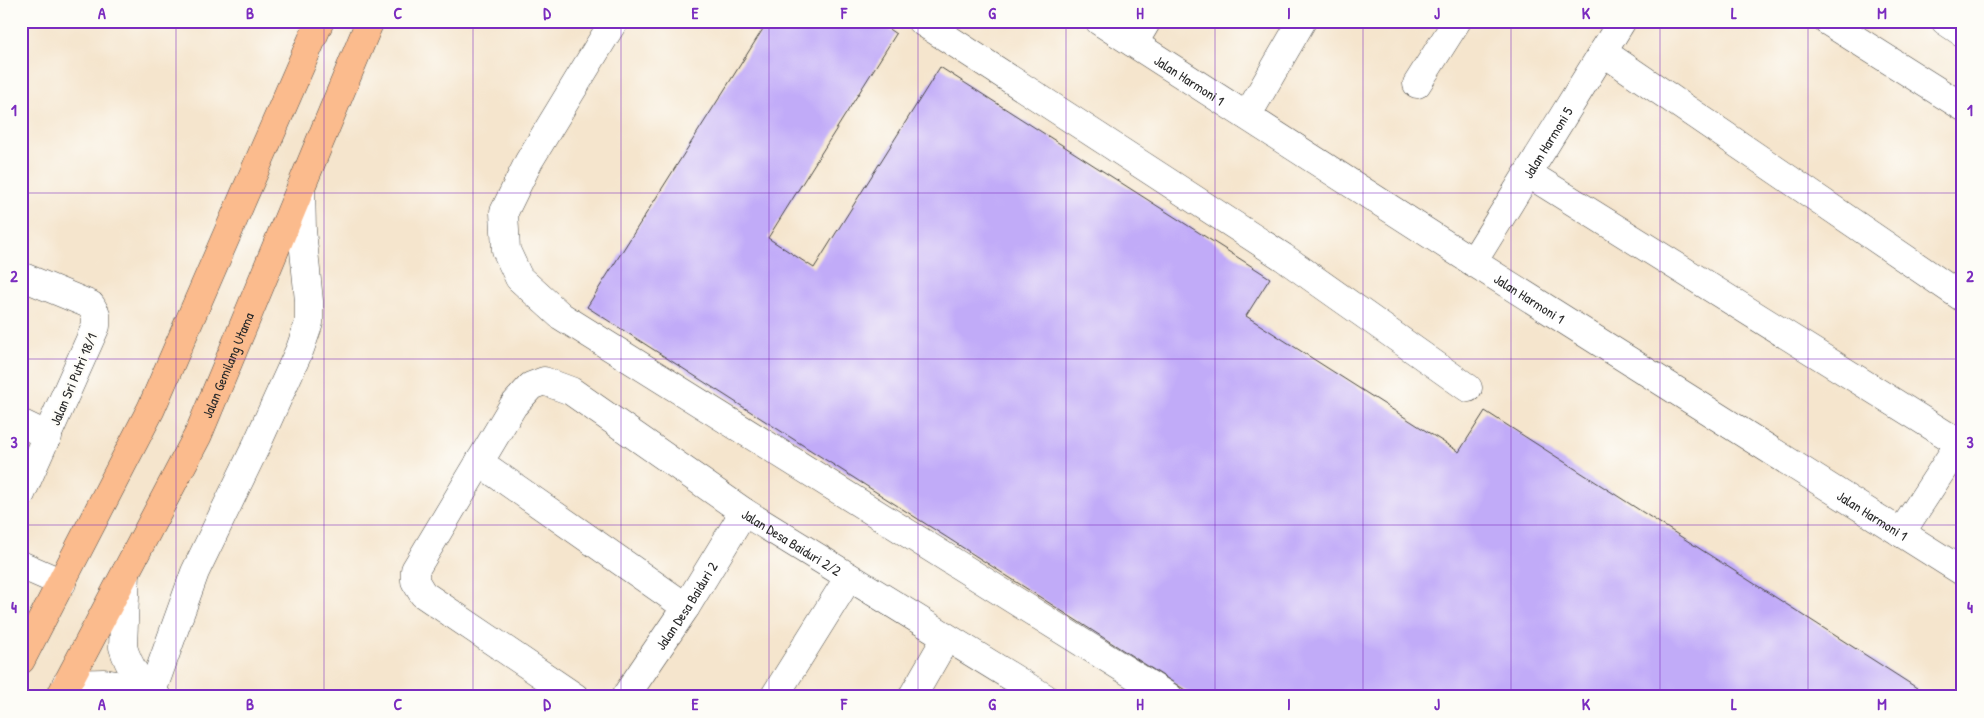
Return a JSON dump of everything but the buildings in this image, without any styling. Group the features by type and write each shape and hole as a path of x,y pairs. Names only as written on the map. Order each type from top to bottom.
{"main road":[{"path":"21,660 151,409 320,21"},
{"name":"Jalan Gemilang Utama","path":"63,690 198,435 370,21"}],"street":[{"path":"614,21 529,161 504,212 506,250 519,278 561,316 1169,697"},
{"path":"922,21 1283,257 1468,388"},
{"name":"Jalan Harmoni 1","path":"1099,21 1141,32 1247,116 1963,572"},
{"path":"1247,116 1302,21"},
{"path":"1417,84 1457,21"},
{"name":"Jalan Harmoni 5","path":"1474,262 1622,21"},
{"path":"1828,21 1963,107"},
{"path":"1944,21 1963,32"},
{"path":"1604,52 1963,298"},
{"path":"1529,174 1961,441 1901,533"},
{"path":"151,694 195,572 257,444 300,349 308,323 309,301 300,187"},
{"name":"Jalan Sri Putri 18/1","path":"21,276 91,305 96,314 96,326 21,494"},
{"name":"Jalan Desa Baiduri 2/2","path":"479,462 513,406 531,386 544,382 570,391 744,512 1044,697"},
{"path":"21,423 48,436"},
{"path":"574,697 423,594 414,581 415,570 479,462 686,607"},
{"name":"Jalan Desa Baiduri 2","path":"625,697 686,607 744,512"},
{"path":"21,565 62,582"},
{"path":"126,572 123,647 126,657 151,694"},
{"path":"774,697 849,577"},
{"path":"912,697 946,638"},
{"path":"63,690 104,683 151,694"}]}
